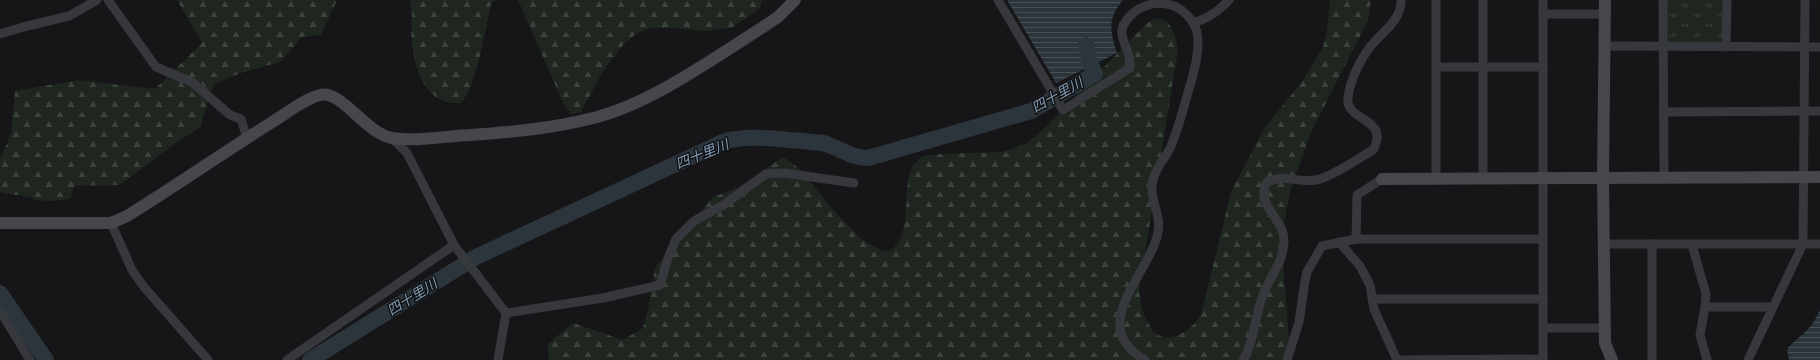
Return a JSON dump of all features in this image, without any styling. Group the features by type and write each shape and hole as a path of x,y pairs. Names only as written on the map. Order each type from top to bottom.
{"street":[{"path":"0,34 68,16 97,0"},
{"path":"108,0 156,67 192,82 230,115 240,119 247,138"},
{"path":"0,223 111,223 127,216 168,191 247,138 294,109 322,95 328,95 340,100 359,119 377,132 392,138 423,138 524,131 598,117 661,90 768,24 778,17 795,0"},
{"path":"998,0 1063,110 1130,68 1129,54 1122,37 1122,30 1123,24 1136,11 1154,1 1172,3 1180,7 1193,23 1196,30 1198,42 1193,72 1180,119 1171,146 1157,169 1152,187 1160,222 1158,235 1150,258 1130,288 1121,311 1120,323 1127,344 1145,360"},
{"path":"1193,23 1209,18 1222,8 1229,0"},
{"path":"1243,360 1248,348 1263,294 1283,252 1284,240 1282,232 1265,200 1265,186 1267,182 1280,178 1308,181 1322,178 1373,150 1377,138 1374,127 1351,110 1348,104 1350,86 1364,56 1393,22 1400,9 1401,0"},
{"path":"1436,0 1436,179"},
{"path":"1483,0 1483,179"},
{"path":"1339,242 1360,266 1370,285 1374,309 1397,360 1543,359 1543,0"},
{"path":"1605,0 1603,178 1604,343 1612,360"},
{"path":"1663,0 1664,178"},
{"path":"1726,47 1727,0"},
{"path":"1748,360 1803,244 1805,0"},
{"path":"1543,14 1605,14"},
{"path":"1605,46 1820,47"},
{"path":"1436,67 1543,67"},
{"path":"1663,112 1820,111"},
{"path":"392,138 407,153 454,245 506,313 498,360"},
{"path":"506,313 603,298 660,285 668,258 676,239 694,221 725,204 766,174 784,173 854,182"},
{"path":"1356,239 1357,195 1382,179 1820,177"},
{"path":"111,223 132,270 144,287 208,360"},
{"path":"1287,360 1299,322 1307,272 1322,246 1356,239 1542,239"},
{"path":"1604,244 1820,244"},
{"path":"1652,244 1652,360"},
{"path":"287,360 454,245"},
{"path":"1692,245 1706,294 1700,335 1707,360"},
{"path":"1372,299 1543,299"},
{"path":"1705,307 1772,307"},
{"path":"0,310 30,360"},
{"path":"1543,328 1605,328"}],"green space":[{"path":"177,0 337,0 321,35 302,37 280,62 241,73 214,84 200,127 174,144 120,185 74,186 70,199 51,201 36,200 30,197 2,193 0,191 0,159 11,134 15,91 79,80 155,89 202,43"},
{"path":"410,0 495,0 491,4 472,84 461,103 439,99 431,93 420,76 416,65 412,43 412,11"},
{"path":"518,0 762,0 760,8 732,28 705,31 651,28 636,34 624,44 603,71 581,112 571,114 565,107"},
{"path":"1330,0 1371,0 1368,21 1312,130 1291,188 1281,237 1290,352 1286,360 549,360 548,344 573,323 623,340 643,328 649,305 655,268 713,197 737,188 783,157 800,169 828,204 860,238 881,250 888,251 893,249 900,240 905,223 908,179 913,165 923,156 1002,152 1026,144 1046,127 1148,22 1155,19 1161,19 1170,26 1173,31 1178,50 1139,290 1145,316 1154,332 1169,338 1178,335 1192,326 1202,312 1231,192 1265,127 1302,82 1323,47 1327,31"},
{"path":"1667,0 1723,0 1723,40 1721,42 1670,43 1667,40"}],"shaded area":[{"path":"1007,0 1123,0 1114,13 1111,25 1117,53 1056,83"},
{"path":"1820,310 1820,360 1789,360 1787,350 1792,343 1811,326"}],"waterway":[{"name":"四十里川","path":"310,360 476,257 723,142 734,139 759,138 823,143 851,155 868,158 1031,111 1095,74 1089,60 1086,45"},
{"name":"四十里川","path":"0,293 46,360"}]}
